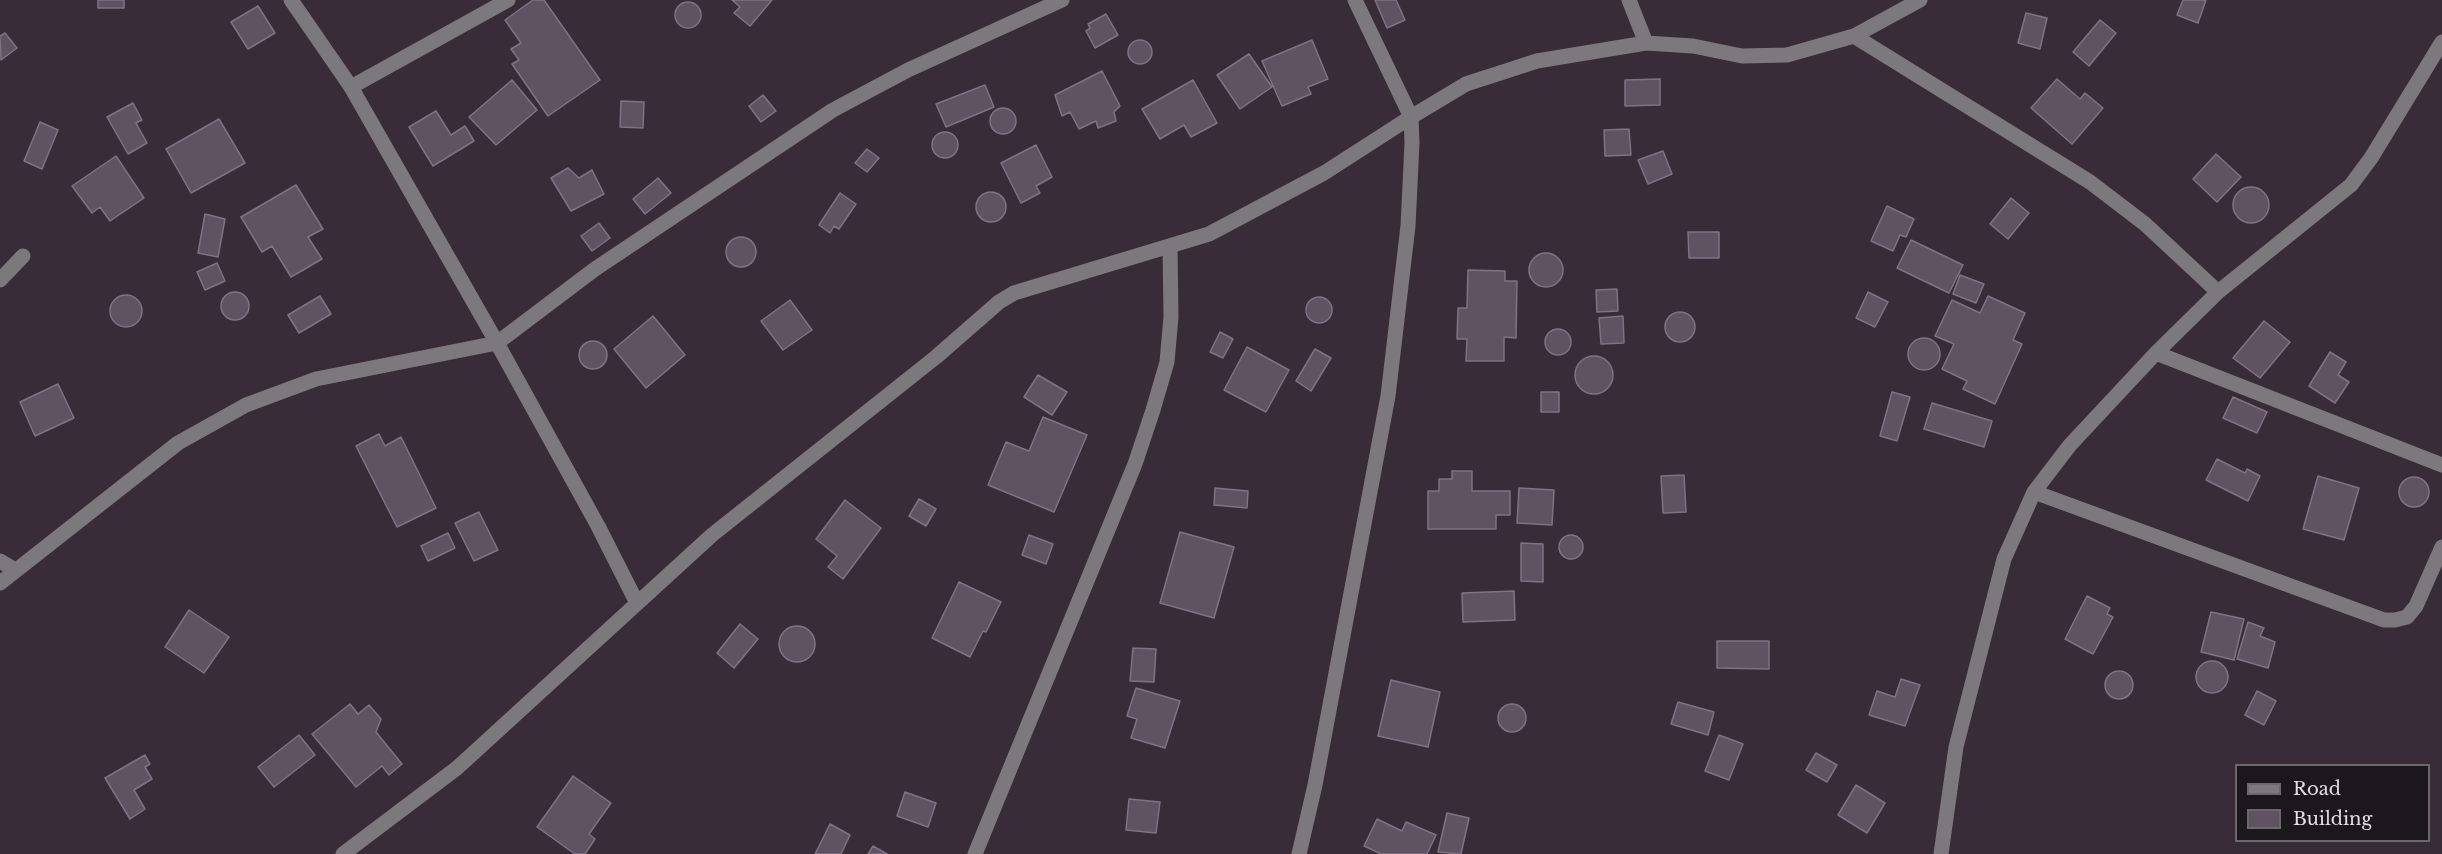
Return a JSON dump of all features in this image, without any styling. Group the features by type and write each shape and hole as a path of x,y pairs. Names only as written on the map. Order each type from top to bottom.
{"street":[{"path":"291,0 351,87 497,343 598,526 637,603"},
{"path":"351,87 508,0"},
{"path":"0,583 178,443 246,405 316,379 497,343 595,269 833,110 908,70 1062,0"},
{"path":"1299,854 1315,785 1388,396 1408,226 1411,117 1355,0"},
{"path":"1629,0 1646,43"},
{"path":"343,854 457,768 712,535 927,364 999,302 1030,287 1209,234 1324,173 1467,84 1537,61 1646,43 1693,46 1742,56 1787,55 1854,36 1920,0"},
{"path":"1854,36 2090,182 2145,224 2218,292"},
{"path":"1941,854 1956,747 2004,559 2034,492 2070,445 2156,353 2218,292 2351,185 2371,158 2442,42"},
{"path":"975,854 1131,475 1153,410 1167,362 1171,317 1170,246"},
{"path":"0,280 23,256"},
{"path":"2156,353 2442,465"},
{"path":"2034,492 2384,620 2407,617 2416,606 2442,547"},
{"path":"0,561 15,570"}],"building":[{"path":"98,0 124,0 124,8 98,8"},
{"path":"533,0 544,0 600,80 548,116 512,64 519,60 511,49 521,43 505,20"},
{"path":"732,0 772,0 750,26 734,13 740,7"},
{"path":"1375,0 1396,0 1405,20 1387,28"},
{"path":"2183,0 2206,0 2198,23 2177,15"},
{"path":"688,2 697,6 701,15 697,24 688,28 679,24 675,15 679,6"},
{"path":"258,6 275,33 248,49 231,22"},
{"path":"2026,13 2047,18 2040,49 2018,43"},
{"path":"1106,14 1118,35 1095,48 1086,31 1090,28 1088,24"},
{"path":"2100,20 2116,33 2089,66 2073,52"},
{"path":"5,33 17,48 1,60 0,36"},
{"path":"1140,40 1149,43 1152,52 1149,61 1140,64 1131,61 1128,52 1131,43"},
{"path":"1312,40 1328,79 1308,87 1311,94 1282,106 1262,61"},
{"path":"1249,54 1272,87 1240,109 1217,75"},
{"path":"1102,71 1120,106 1114,112 1116,121 1098,128 1096,121 1079,129 1070,112 1062,116 1055,95"},
{"path":"1660,79 1660,105 1625,106 1625,80"},
{"path":"2057,79 2080,99 2085,93 2103,108 2072,144 2031,108"},
{"path":"512,80 537,110 496,145 469,117"},
{"path":"1193,80 1217,123 1191,137 1184,125 1160,139 1142,109"},
{"path":"985,85 994,107 946,127 936,104"},
{"path":"763,95 776,111 761,122 749,106"},
{"path":"621,101 644,102 643,128 620,127"},
{"path":"133,103 142,120 136,123 147,143 128,154 107,117"},
{"path":"1003,108 1012,112 1016,121 1012,130 1003,134 994,130 990,121 994,112"},
{"path":"436,111 451,135 465,126 474,141 433,166 409,127"},
{"path":"219,119 245,163 191,193 166,149"},
{"path":"40,122 58,130 42,169 24,161"},
{"path":"1629,129 1631,155 1605,156 1604,130"},
{"path":"945,132 954,136 958,145 954,154 945,158 936,154 932,145 936,136"},
{"path":"1036,145 1052,177 1036,186 1040,193 1021,203 1001,163"},
{"path":"867,149 879,158 867,172 855,163"},
{"path":"1663,151 1672,174 1648,184 1638,160"},
{"path":"2216,154 2241,177 2217,202 2193,179"},
{"path":"116,156 144,198 110,221 100,207 92,213 72,186"},
{"path":"568,168 579,178 592,170 604,194 571,211 551,178"},
{"path":"658,178 671,193 645,214 633,199"},
{"path":"296,185 323,229 308,237 322,259 291,277 272,246 262,252 241,217"},
{"path":"2251,187 2263,193 2269,205 2263,217 2251,223 2239,217 2233,205 2239,193"},
{"path":"991,192 1002,196 1006,207 1002,218 991,222 980,218 976,207 980,196"},
{"path":"840,193 856,204 839,229 834,226 830,233 819,225"},
{"path":"2011,198 2029,213 2008,239 1990,224"},
{"path":"1887,206 1914,219 1906,237 1900,235 1893,251 1871,241"},
{"path":"205,214 225,219 218,257 198,253"},
{"path":"599,223 610,238 592,251 581,236"},
{"path":"1688,232 1719,232 1719,258 1689,258"},
{"path":"741,237 752,241 756,252 752,263 741,267 730,263 726,252 730,241"},
{"path":"1911,240 1963,265 1949,293 1897,268"},
{"path":"1546,253 1558,258 1563,270 1558,282 1546,287 1534,282 1529,270 1534,258"},
{"path":"217,263 225,281 205,290 197,272"},
{"path":"1468,270 1505,271 1505,281 1517,281 1516,338 1504,337 1504,361 1466,361 1467,339 1457,339 1458,308 1467,308"},
{"path":"1960,275 1984,284 1976,303 1953,294"},
{"path":"1617,289 1618,311 1597,312 1596,290"},
{"path":"235,292 245,296 249,306 245,316 235,320 225,316 221,306 225,296"},
{"path":"1868,292 1888,302 1875,327 1856,318"},
{"path":"126,295 137,300 142,311 137,322 126,327 115,322 110,311 115,300"},
{"path":"320,296 331,314 299,333 288,315"},
{"path":"1988,296 2025,313 2013,340 2022,344 1995,404 1963,389 1967,381 1942,369 1954,344 1935,336 1952,300 1980,313"},
{"path":"1319,297 1328,301 1332,310 1328,319 1319,323 1310,319 1306,310 1310,301"},
{"path":"790,300 812,330 783,350 761,321"},
{"path":"1680,312 1691,316 1695,327 1691,338 1680,342 1669,338 1665,327 1669,316"},
{"path":"653,316 685,355 646,388 614,349"},
{"path":"1623,316 1624,343 1601,344 1599,318"},
{"path":"2264,321 2290,342 2260,378 2233,358"},
{"path":"1558,329 1568,332 1571,342 1568,352 1558,355 1548,352 1545,342 1548,332"},
{"path":"1220,332 1233,339 1223,358 1210,352"},
{"path":"1924,338 1935,343 1940,354 1935,365 1924,370 1913,365 1908,354 1913,343"},
{"path":"593,341 603,345 607,355 603,365 593,369 583,365 579,355 583,345"},
{"path":"1247,347 1289,370 1266,412 1224,390"},
{"path":"1315,349 1331,358 1311,391 1296,381"},
{"path":"2330,352 2346,362 2338,375 2349,382 2335,403 2309,386"},
{"path":"1594,356 1608,361 1613,375 1608,389 1594,394 1580,389 1575,375 1580,361"},
{"path":"1038,375 1067,392 1052,415 1024,397"},
{"path":"58,384 74,418 35,436 20,402"},
{"path":"1541,392 1559,392 1559,412 1541,412"},
{"path":"1892,392 1910,397 1897,441 1880,436"},
{"path":"2233,397 2267,412 2257,433 2223,418"},
{"path":"1932,403 1992,421 1984,447 1924,429"},
{"path":"1043,417 1087,435 1054,512 988,485 1006,442 1029,451"},
{"path":"379,434 385,446 401,437 436,508 397,527 356,446"},
{"path":"2217,459 2245,473 2247,469 2260,476 2248,501 2206,480"},
{"path":"1452,471 1472,471 1472,491 1510,491 1510,515 1496,515 1496,529 1428,529 1428,491 1439,491 1439,479 1452,479"},
{"path":"1684,475 1686,512 1663,513 1661,476"},
{"path":"2318,476 2359,488 2344,540 2303,529"},
{"path":"2414,477 2424,482 2429,492 2424,502 2414,507 2404,502 2399,492 2404,482"},
{"path":"1215,488 1248,491 1247,508 1214,505"},
{"path":"1519,488 1554,490 1552,525 1517,523"},
{"path":"919,499 936,509 926,526 909,516"},
{"path":"845,500 881,528 843,579 828,567 837,556 816,539"},
{"path":"479,512 498,550 474,561 455,523"},
{"path":"1180,532 1234,547 1214,618 1160,603"},
{"path":"448,533 455,548 428,561 421,546"},
{"path":"1029,535 1053,544 1046,564 1022,555"},
{"path":"1571,535 1579,539 1583,547 1579,555 1571,559 1563,555 1559,547 1563,539"},
{"path":"1521,543 1543,544 1543,582 1521,581"},
{"path":"959,582 1001,602 970,657 932,638"},
{"path":"1514,591 1515,620 1463,622 1462,593"},
{"path":"2087,596 2110,608 2107,614 2113,617 2093,654 2065,639"},
{"path":"189,610 229,637 204,673 165,647"},
{"path":"2211,612 2244,619 2234,660 2201,652"},
{"path":"2248,622 2264,628 2260,636 2275,642 2268,668 2237,659"},
{"path":"740,624 758,639 734,668 717,653"},
{"path":"797,626 810,631 815,644 810,657 797,662 784,657 779,644 784,631"},
{"path":"1717,641 1769,641 1769,669 1717,668"},
{"path":"1133,648 1156,649 1154,682 1130,681"},
{"path":"2212,661 2223,666 2228,677 2223,688 2212,693 2201,688 2196,677 2201,666"},
{"path":"2119,671 2129,675 2133,685 2129,695 2119,699 2109,695 2105,685 2109,675"},
{"path":"1901,679 1920,685 1905,726 1869,715 1877,691 1895,697"},
{"path":"1391,680 1440,692 1428,747 1378,736"},
{"path":"1136,688 1180,701 1165,748 1131,738 1137,719 1127,716"},
{"path":"2257,691 2276,701 2264,725 2245,715"},
{"path":"1678,702 1714,712 1708,735 1671,724"},
{"path":"350,704 358,714 369,705 381,719 376,732 402,764 389,775 382,766 356,787 312,734"},
{"path":"1512,704 1522,708 1526,718 1522,728 1512,732 1502,728 1498,718 1502,708"},
{"path":"299,735 315,755 274,787 258,767"},
{"path":"1719,735 1743,744 1729,780 1705,771"},
{"path":"1816,753 1837,765 1827,782 1806,770"},
{"path":"145,755 150,764 145,767 152,779 134,790 145,809 130,819 105,778"},
{"path":"573,776 611,803 589,834 595,839 585,854 575,854 537,827"},
{"path":"1856,785 1885,803 1867,833 1838,815"},
{"path":"905,792 936,803 928,827 897,816"},
{"path":"1129,799 1160,802 1156,833 1126,830"},
{"path":"1447,813 1469,818 1461,854 1438,852"},
{"path":"1377,819 1402,831 1406,822 1436,835 1427,854 1381,854 1364,846"},
{"path":"830,824 850,835 841,854 815,854"},
{"path":"873,846 887,854 868,854"}]}
